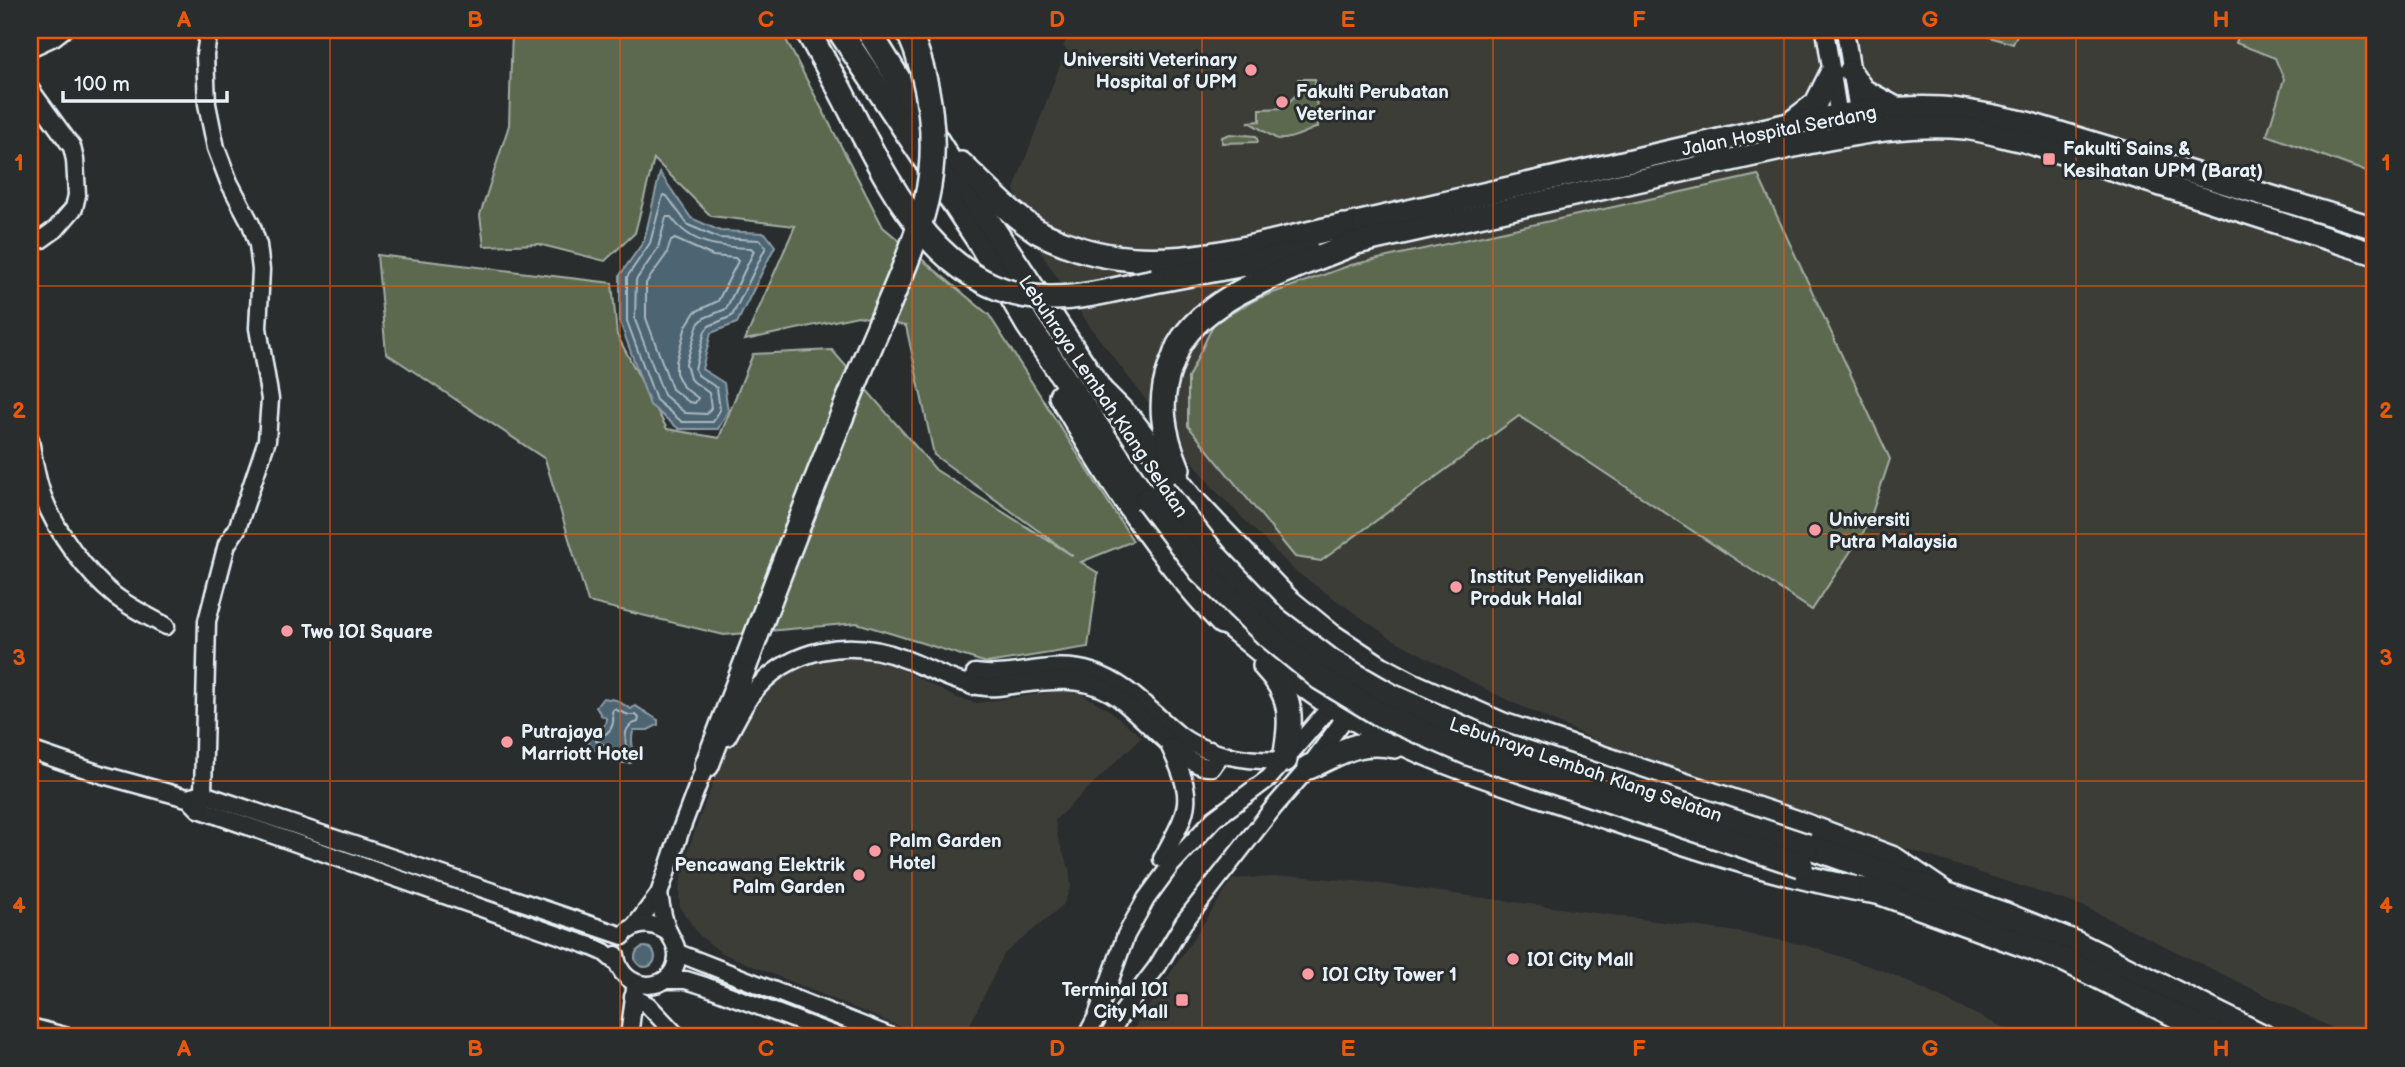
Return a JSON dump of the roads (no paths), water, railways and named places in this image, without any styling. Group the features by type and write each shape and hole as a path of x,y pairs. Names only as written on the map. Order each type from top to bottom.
{"highway":[{"path":"807,30 890,184 908,212 944,254 986,284 1021,296 1050,299 1085,295 1347,235"},
{"name":"Lebuhraya Lembah Klang Selatan","path":"839,30 979,241 1028,325 1155,495"},
{"name":"Lebuhraya Lembah Klang Selatan","path":"868,30 968,191 1104,394 1155,495 1201,571 1265,634 1320,678 1381,715 1468,753 1804,855 1944,893 2073,942 2264,1037"},
{"path":"707,765 788,549 905,262 926,200 932,130 924,80 908,30"},
{"path":"940,145 1011,212 1039,233 1082,250 1129,260 1186,260 1347,235"},
{"path":"1191,499 1170,450 1161,411 1164,383 1180,344 1199,321 1225,300 1347,235"},
{"path":"1028,325 1049,375 1099,461 1149,533 1211,610 1277,679 1284,690 1290,724 1285,760"},
{"path":"1104,394 1132,422 1191,499 1286,599 1330,635 1373,664 1412,685 1503,725 1801,824 1894,859 1944,893"},
{"path":"1211,610 1340,710 1419,750 1485,777 1777,872 1830,885 1882,893"},
{"path":"1309,767 1356,745 1386,744 1419,750"},
{"name":"Lebuhraya Lembah Klang Selatan","path":"1804,855 1882,893 2065,960 2220,1037"}],"main road":[{"path":"1789,124 1816,103 1841,72 1863,90 1897,108"},
{"name":"Jalan Hospital Serdang","path":"1347,235 1850,124 1897,108 1951,109 2027,123 2375,228"},
{"name":"Jalan Hospital Serdang","path":"1347,235 1789,124 1850,124 1968,129 2024,141 2375,254"}],"street":[{"path":"30,48 63,30"},
{"path":"196,800 207,621 227,544 237,529 267,440 270,399 258,328 261,270 258,245 216,148 207,104 205,55 209,30"},
{"path":"1825,30 1841,72 1850,124"},
{"path":"1841,72 1846,30"},
{"path":"30,89 72,147 76,194 74,208 56,229 30,244"},
{"path":"30,439 44,498 59,530 114,595 166,626"},
{"path":"617,963 618,944 659,894 695,791 707,765 751,696 770,676 809,653 831,648 856,647 876,650 974,679 990,688 1058,680 1094,684 1129,697 1180,736 1210,750 1250,760 1285,760"},
{"path":"1108,1037 1122,1013 1157,967 1184,922 1273,807 1309,767 1340,710 1373,664"},
{"path":"1129,697 1181,755 1208,768 1217,760 1210,750"},
{"path":"1166,862 1214,819 1269,778 1340,710"},
{"path":"1086,1037 1097,1016 1126,935 1166,862 1182,821 1188,797 1182,774 1167,741"},
{"path":"30,750 103,775 196,800 629,931 648,924 669,933"},
{"path":"1166,862 1188,832 1197,808 1195,787 1181,755"},
{"path":"196,800 604,952 617,963 635,990 678,1037"},
{"path":"659,894 662,915 678,953 675,968 665,980"},
{"path":"678,953 892,1037"},
{"path":"635,990 665,980 686,981 840,1037"},
{"path":"629,1037 635,990"},
{"path":"30,1027 68,1037"}],"water":[{"path":"660,173 691,218 720,231 765,233 775,246 737,323 711,333 702,369 724,383 728,411 718,429 679,429 650,405 620,322 620,275 644,241"},
{"path":"603,698 616,700 631,709 635,706 658,720 658,725 648,730 634,730 631,763 622,763 605,752 591,749 587,740 592,731 605,724 606,718 596,707"},
{"path":"645,947 652,950 655,957 652,964 645,967 638,964 635,957 638,950"}],"place":[{"name":"Universiti Veterinary Hospital of UPM","path":"1251,70"},
{"name":"Fakulti Perubatan Veterinar","path":"1282,102"},
{"name":"Fakulti Sains & Kesihatan UPM (Barat)","path":"2049,159"},
{"name":"Universiti Putra Malaysia","path":"1815,530"},
{"name":"Institut Penyelidikan Produk Halal","path":"1456,587"},
{"name":"Two IOI Square","path":"287,631"},
{"name":"Putrajaya Marriott Hotel","path":"507,742"},
{"name":"Palm Garden Hotel","path":"875,851"},
{"name":"Pencawang Elektrik Palm Garden","path":"859,875"},
{"name":"IOI City Mall","path":"1513,959"},
{"name":"IOI CIty Tower 1","path":"1308,974"},
{"name":"Terminal IOI City Mall","path":"1182,1000"}]}
